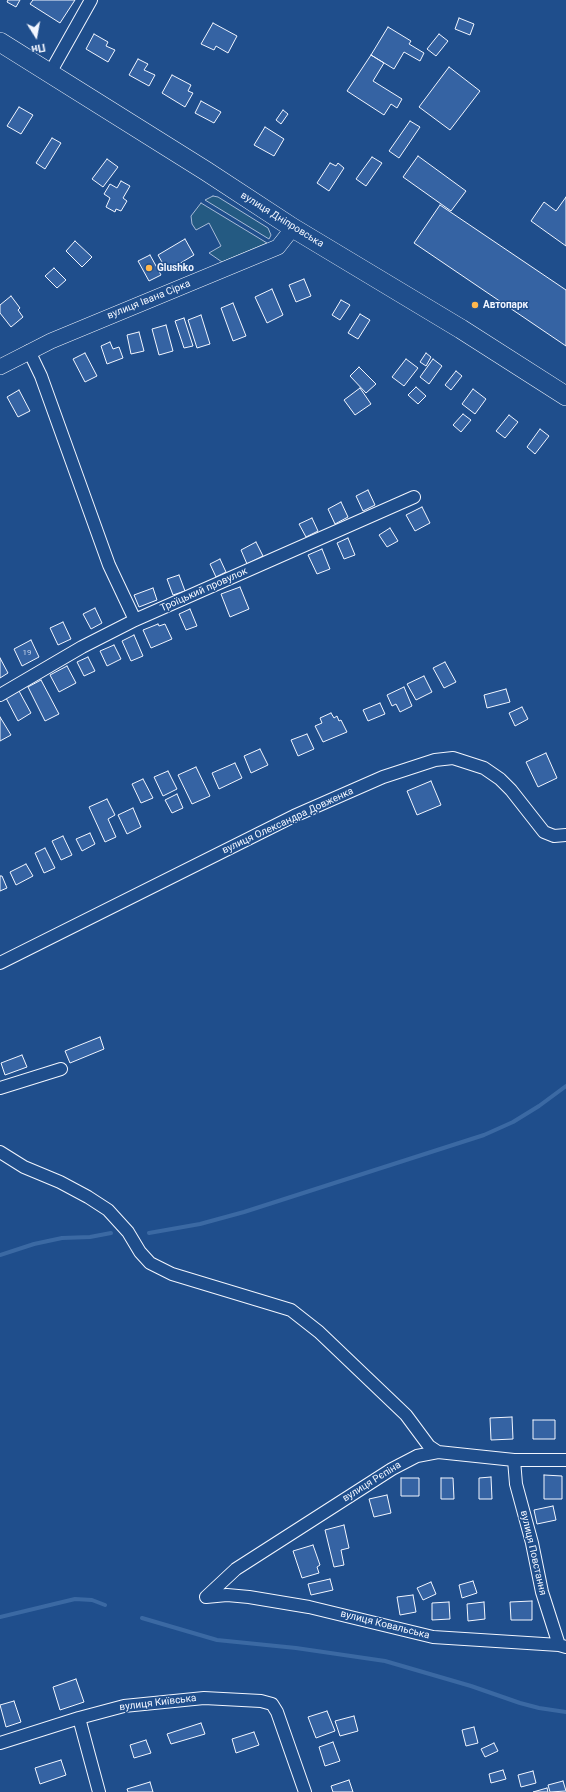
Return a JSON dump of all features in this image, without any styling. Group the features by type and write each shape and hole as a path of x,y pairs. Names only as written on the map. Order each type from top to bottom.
{"highway":[{"name":"вулиця Дніпровська","path":"0,42 293,228 454,325 566,396"}],"street":[{"path":"50,73 91,0"},
{"name":"вулиця Івана Сірка","path":"0,367 29,351 278,247 293,228"},
{"path":"29,351 41,376 109,565 135,620"},
{"name":"Троїцький провулок","path":"0,695 82,647 135,620 414,497"},
{"name":"вулиця Олександра Довженка","path":"0,963 294,816 384,777 435,760 453,758 484,768 500,778 544,832 554,836 566,836"},
{"path":"0,1088 61,1069"},
{"path":"0,1152 24,1167 65,1185 108,1210 128,1232 140,1252 156,1266 172,1274 292,1310 319,1332 406,1414 429,1446 438,1452"},
{"name":"вулиця Рєпіна","path":"206,1597 236,1569 392,1469 417,1456 438,1452 514,1460 566,1460"},
{"name":"вулиця Повстання","path":"514,1460 516,1484 532,1543 542,1592 562,1646"},
{"name":"вулиця Ковальська","path":"206,1597 228,1595 249,1597 309,1607 434,1637 562,1646"},
{"name":"вулиця Київська","path":"0,1743 78,1718 124,1706 204,1698 262,1701 272,1704 277,1712 305,1792"},
{"path":"78,1718 99,1792"}],"shaded area":[{"path":"213,196 218,197 268,228 271,235 269,239 205,200"},
{"path":"201,203 267,243 222,262 209,253 221,246 209,223 196,230 192,224 191,216"}],"building":[{"path":"8,0 20,0 16,7 7,2"},
{"path":"33,0 75,0 60,23 30,4"},
{"path":"459,18 474,24 470,35 455,29"},
{"path":"213,23 237,36 228,53 216,46 214,50 201,44"},
{"path":"388,27 411,41 409,44 424,53 420,61 404,52 394,69 371,55"},
{"path":"94,34 108,42 106,46 115,50 108,62 86,49"},
{"path":"439,34 448,41 436,56 427,49"},
{"path":"371,55 384,63 373,81 402,99 397,108 391,104 384,115 347,91"},
{"path":"138,59 148,64 144,70 155,75 149,86 129,75"},
{"path":"449,67 480,91 450,130 419,107"},
{"path":"172,75 191,85 188,91 193,93 185,107 162,93"},
{"path":"201,101 221,112 214,123 195,113"},
{"path":"19,107 33,115 21,134 7,126"},
{"path":"283,110 288,114 281,124 276,120"},
{"path":"410,121 420,127 399,158 389,151"},
{"path":"265,127 284,139 274,156 254,145"},
{"path":"52,138 61,143 45,169 36,163"},
{"path":"418,156 466,191 451,211 403,177"},
{"path":"372,157 382,163 366,186 356,179"},
{"path":"107,159 118,167 103,187 92,179"},
{"path":"330,163 336,166 338,163 344,168 329,191 317,183"},
{"path":"121,181 130,186 123,198 127,201 121,211 116,209 115,212 106,207 110,198 104,194 110,184 117,188"},
{"path":"566,197 566,246 531,221 544,202 556,211"},
{"path":"440,205 566,290 566,346 414,243"},
{"path":"185,239 194,255 167,271 158,255"},
{"path":"75,241 92,257 82,267 66,251"},
{"name":"Glushko","path":"150,255 161,275 149,281 138,261"},
{"path":"54,268 66,280 57,288 45,276"},
{"path":"304,279 311,296 296,302 289,285"},
{"path":"272,289 283,315 267,323 255,297"},
{"path":"11,296 20,308 18,310 23,317 11,327 0,313 0,305"},
{"path":"341,300 350,305 340,320 332,315"},
{"path":"233,303 246,336 233,341 221,308"},
{"path":"360,314 370,320 358,339 348,333"},
{"path":"201,315 210,344 197,348 188,320"},
{"path":"184,318 193,346 184,348 175,321"},
{"path":"166,325 173,351 159,355 152,329"},
{"path":"139,332 144,351 131,354 127,335"},
{"path":"110,342 113,349 119,347 123,358 107,364 101,346"},
{"path":"85,353 97,376 85,382 73,359"},
{"path":"426,353 431,357 426,366 420,362"},
{"path":"406,359 418,368 404,386 392,377"},
{"path":"433,359 442,366 429,384 420,377"},
{"path":"359,367 376,384 366,393 350,376"},
{"path":"456,371 462,376 451,390 445,385"},
{"path":"416,387 426,396 418,404 408,395"},
{"path":"360,388 371,404 355,415 344,400"},
{"path":"473,389 486,399 475,414 462,404"},
{"path":"19,390 30,411 18,417 7,397"},
{"path":"463,414 471,420 461,432 453,425"},
{"path":"509,415 518,422 505,438 496,431"},
{"path":"540,429 549,436 535,454 527,447"},
{"path":"368,490 375,505 363,511 356,496"},
{"path":"341,502 348,517 335,524 328,509"},
{"path":"422,507 430,523 415,531 406,515"},
{"path":"312,518 318,531 306,537 299,524"},
{"path":"390,528 398,541 387,547 379,535"},
{"path":"348,538 355,555 344,559 337,543"},
{"path":"256,542 263,556 247,564 241,550"},
{"path":"322,549 330,569 317,574 308,555"},
{"path":"220,559 226,572 216,577 210,564"},
{"path":"179,575 185,591 173,595 167,579"},
{"path":"240,587 249,609 230,617 221,594"},
{"path":"153,588 157,600 139,607 134,595"},
{"path":"95,608 102,623 91,629 83,614"},
{"path":"190,609 197,626 186,630 179,614"},
{"path":"63,622 71,639 58,645 50,628"},
{"path":"158,624 159,626 165,624 172,639 151,648 143,630"},
{"path":"134,635 143,656 131,661 122,641"},
{"path":"31,640 39,657 22,666 14,649"},
{"path":"114,645 121,659 107,666 100,651"},
{"path":"88,657 95,671 84,676 77,662"},
{"path":"0,658 8,673 0,678"},
{"path":"445,662 456,682 444,688 433,668"},
{"path":"67,666 76,683 59,692 50,675"},
{"path":"424,676 432,692 416,700 407,684"},
{"path":"41,680 59,714 45,721 28,687"},
{"path":"404,687 412,706 400,712 396,704 392,706 387,695"},
{"path":"506,689 510,702 487,708 484,695"},
{"path":"19,691 31,713 18,721 6,698"},
{"path":"380,703 385,714 368,721 363,710"},
{"path":"522,707 528,719 515,726 509,713"},
{"path":"331,713 334,718 337,716 339,721 341,720 347,732 323,742 315,726 322,723 320,718"},
{"path":"0,717 11,735 0,741"},
{"path":"307,734 314,749 298,756 291,740"},
{"path":"260,749 268,765 251,773 244,756"},
{"path":"546,753 557,778 538,787 526,762"},
{"path":"235,763 242,778 219,789 212,773"},
{"path":"196,767 210,796 192,804 178,775"},
{"path":"168,771 177,789 163,796 154,777"},
{"path":"143,779 153,798 141,803 132,784"},
{"path":"431,781 441,805 417,815 407,791"},
{"path":"177,794 183,808 172,813 165,800"},
{"path":"107,799 115,815 108,819 116,837 105,842 89,807"},
{"path":"133,808 141,827 127,834 118,815"},
{"path":"90,833 95,844 82,851 76,839"},
{"path":"63,836 72,855 61,860 52,841"},
{"path":"45,848 55,868 44,873 35,853"},
{"path":"26,864 33,876 16,885 10,872"},
{"path":"0,876 2,876 7,888 0,891"},
{"path":"100,1037 104,1049 70,1063 65,1051"},
{"path":"22,1055 27,1067 5,1075 1,1063"},
{"path":"512,1417 513,1439 491,1440 490,1418"},
{"path":"533,1420 555,1420 555,1439 533,1439"},
{"path":"544,1475 562,1476 562,1499 544,1499"},
{"path":"491,1477 492,1499 479,1499 479,1478"},
{"path":"401,1478 419,1478 419,1496 401,1496"},
{"path":"441,1478 453,1478 454,1499 441,1499"},
{"path":"387,1495 391,1513 374,1517 369,1499"},
{"path":"553,1506 556,1520 537,1524 534,1510"},
{"path":"344,1525 349,1548 341,1550 344,1565 334,1567 325,1530"},
{"path":"313,1545 320,1565 317,1567 319,1573 302,1578 293,1551"},
{"path":"330,1579 333,1590 311,1595 308,1584"},
{"path":"473,1581 477,1593 462,1598 459,1585"},
{"path":"431,1582 436,1594 423,1600 417,1588"},
{"path":"413,1595 416,1612 400,1615 397,1597"},
{"path":"532,1601 532,1620 511,1620 510,1602"},
{"path":"449,1602 450,1619 432,1620 432,1603"},
{"path":"484,1602 485,1619 468,1621 467,1604"},
{"path":"76,1679 84,1702 60,1710 53,1687"},
{"path":"14,1701 21,1722 6,1727 0,1705"},
{"path":"327,1711 335,1731 316,1738 308,1717"},
{"path":"354,1716 358,1731 340,1736 335,1721"},
{"path":"201,1723 205,1734 171,1744 167,1734"},
{"path":"474,1727 478,1743 466,1746 462,1730"},
{"path":"254,1732 259,1745 236,1753 232,1739"},
{"path":"146,1740 151,1753 134,1758 130,1745"},
{"path":"333,1742 340,1761 325,1766 319,1747"},
{"path":"494,1743 498,1751 485,1757 481,1749"},
{"path":"61,1760 66,1775 40,1784 35,1768"},
{"path":"503,1770 506,1779 491,1783 489,1774"},
{"path":"533,1771 536,1783 521,1787 518,1775"},
{"path":"349,1780 353,1792 333,1792 331,1786"},
{"path":"563,1781 566,1791 550,1792 548,1785"},
{"path":"150,1782 153,1792 128,1792 127,1789"},
{"path":"547,1788 548,1792 533,1792"}],"waterway":[{"path":"149,1233 200,1224 244,1212 484,1135 513,1122 539,1106 566,1086"},
{"path":"0,1255 34,1244 62,1238 90,1237 111,1233"},
{"path":"0,1617 75,1599 92,1600 105,1605"},
{"path":"142,1618 217,1640 296,1648 385,1661 471,1686 520,1703 539,1708 566,1712"}],"place":[{"name":"Glushko","path":"149,268"},
{"name":"Автопарк","path":"475,305"}]}
